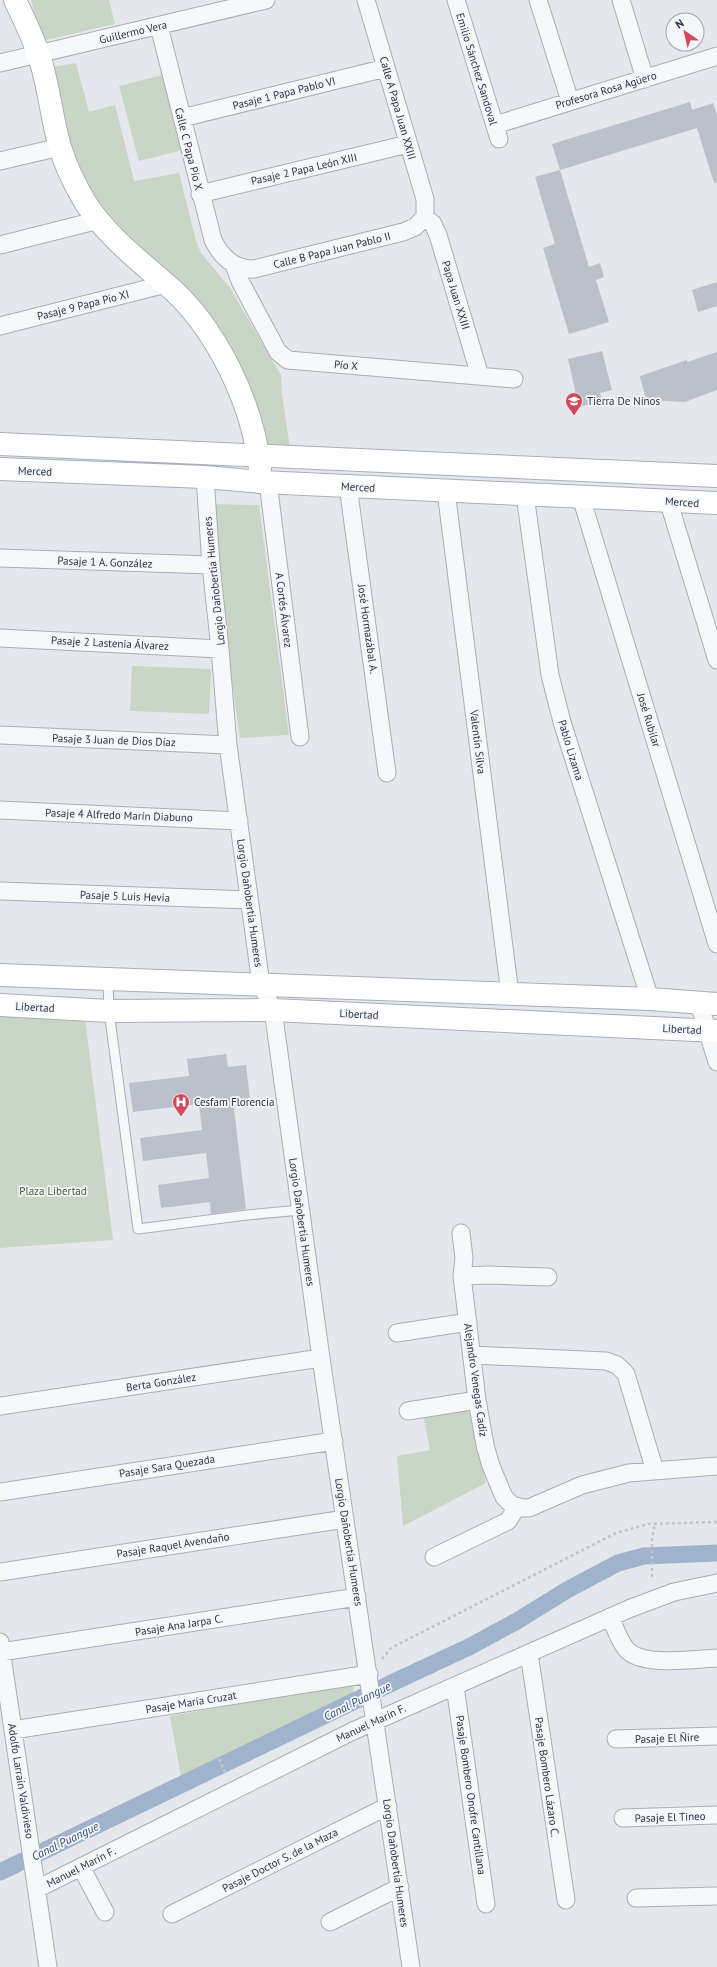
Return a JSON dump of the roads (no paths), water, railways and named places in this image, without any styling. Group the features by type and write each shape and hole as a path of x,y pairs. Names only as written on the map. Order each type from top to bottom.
{"street":[{"path":"15,0 39,53 60,147 68,170 86,203 99,220 121,244 166,284 205,329 229,366 246,409 265,482"},
{"name":"Guillermo Vera","path":"0,63 266,0"},
{"name":"Calle A Papa Juan XXIII","path":"366,0 425,199 425,218"},
{"name":"Emilio Sánchez Sandoval","path":"456,0 497,132"},
{"path":"538,0 570,101"},
{"path":"621,0 645,78"},
{"name":"Calle C Papa Pío X","path":"159,26 200,194 213,240 222,256 234,265"},
{"name":"Profesora Rosa Agüero","path":"497,132 570,101 717,56"},
{"name":"Pasaje 1 Papa Pablo VI","path":"182,118 386,68"},
{"name":"Pasaje 2 Papa León XIII","path":"200,194 408,144"},
{"path":"0,161 60,147"},
{"name":"Calle B Papa Juan Pablo II","path":"234,265 254,269 396,234 415,227 425,218"},
{"name":"Papa Juan XXIII","path":"425,218 433,224 438,235 480,376"},
{"path":"0,244 99,220"},
{"name":"Pío X","path":"234,265 240,281 278,352 288,360 514,379"},
{"name":"Pasaje 9 Papa Pío XI","path":"0,326 166,284"},
{"path":"0,444 717,476"},
{"name":"Merced","path":"0,469 205,477 265,482 717,503"},
{"name":"Lorgio Dañobertia Humeres","path":"205,477 211,565 228,745 249,900 261,984 273,1010 321,1358 370,1679 411,1967"},
{"name":"A Cortés Álvarez","path":"265,482 300,737"},
{"name":"José Hormazábal A.","path":"348,486 387,773"},
{"name":"Valentín Silva","path":"446,491 510,994"},
{"name":"Pablo Lizama","path":"525,495 550,675 562,722 650,999"},
{"name":"José Rubilar","path":"581,497 717,944"},
{"path":"668,500 717,660"},
{"name":"Pasaje 1 A. González","path":"0,558 211,565"},
{"name":"Pasaje 2 Lastenia Álvarez","path":"0,638 220,649"},
{"name":"Pasaje 3 Juan de Dios Díaz","path":"0,735 228,745"},
{"name":"Pasaje 4 Alfredo Marín Diabuno","path":"0,810 239,821"},
{"name":"Pasaje 5 Luis Hevia","path":"0,891 249,900"},
{"path":"0,975 650,999 708,1004 717,1062"},
{"name":"Libertad","path":"0,1005 109,1011 273,1010 712,1031"},
{"name":"Alejandro Venegas Cadíz","path":"461,1233 464,1258 462,1276 477,1400 485,1445 491,1466 504,1497 517,1507"},
{"path":"462,1276 488,1275 548,1277"},
{"path":"397,1333 468,1322"},
{"path":"472,1355 606,1361 617,1364 626,1374 655,1471"},
{"name":"Berta González","path":"0,1406 321,1358"},
{"path":"408,1411 477,1400"},
{"name":"Pasaje Sara Quezada","path":"0,1492 334,1440"},
{"path":"434,1557 508,1521 517,1507 523,1508 535,1506 558,1494 606,1478 655,1471 717,1466"},
{"name":"Pasaje Raquel Avendaño","path":"0,1572 345,1519"},
{"name":"Manuel Marín F.","path":"37,1889 376,1721 610,1617 674,1592 717,1583"},
{"name":"Pasaje Ana Jarpa C.","path":"1,1647 357,1597"},
{"path":"610,1617 624,1646 633,1655 641,1659 657,1660 717,1658"},
{"name":"Adolfo Larraín Valdivieso","path":"1,1647 48,1967"},
{"name":"Pasaje Bombero Lázaro C.","path":"529,1653 566,1900"},
{"name":"Pasaje María Cruzat","path":"13,1730 370,1679"},
{"name":"Pasaje Bombero Onofre Cantillana","path":"455,1686 486,1904"},
{"name":"Pasaje El Ñire","path":"616,1739 717,1736"},
{"name":"Pasaje Doctor S. de la Maza","path":"172,1914 388,1806"},
{"name":"Pasaje El Tineo","path":"623,1818 717,1815"},
{"path":"81,1867 105,1912"},
{"path":"330,1922 400,1887"},
{"path":"636,1898 717,1896"}],"lane":[{"path":"108,980 109,1011 138,1229 247,1215 301,1210"}],"waterway":[{"name":"Canal Puangue","path":"0,1872 469,1647 517,1621 567,1590 618,1563 644,1556 717,1553"}],"place":[{"name":"Tierra De Ninos","path":"574,416"},
{"name":"Cesfam Florencia","path":"181,1117"}],"park label":[{"name":"Plaza Libertad","path":"53,1191"}]}
